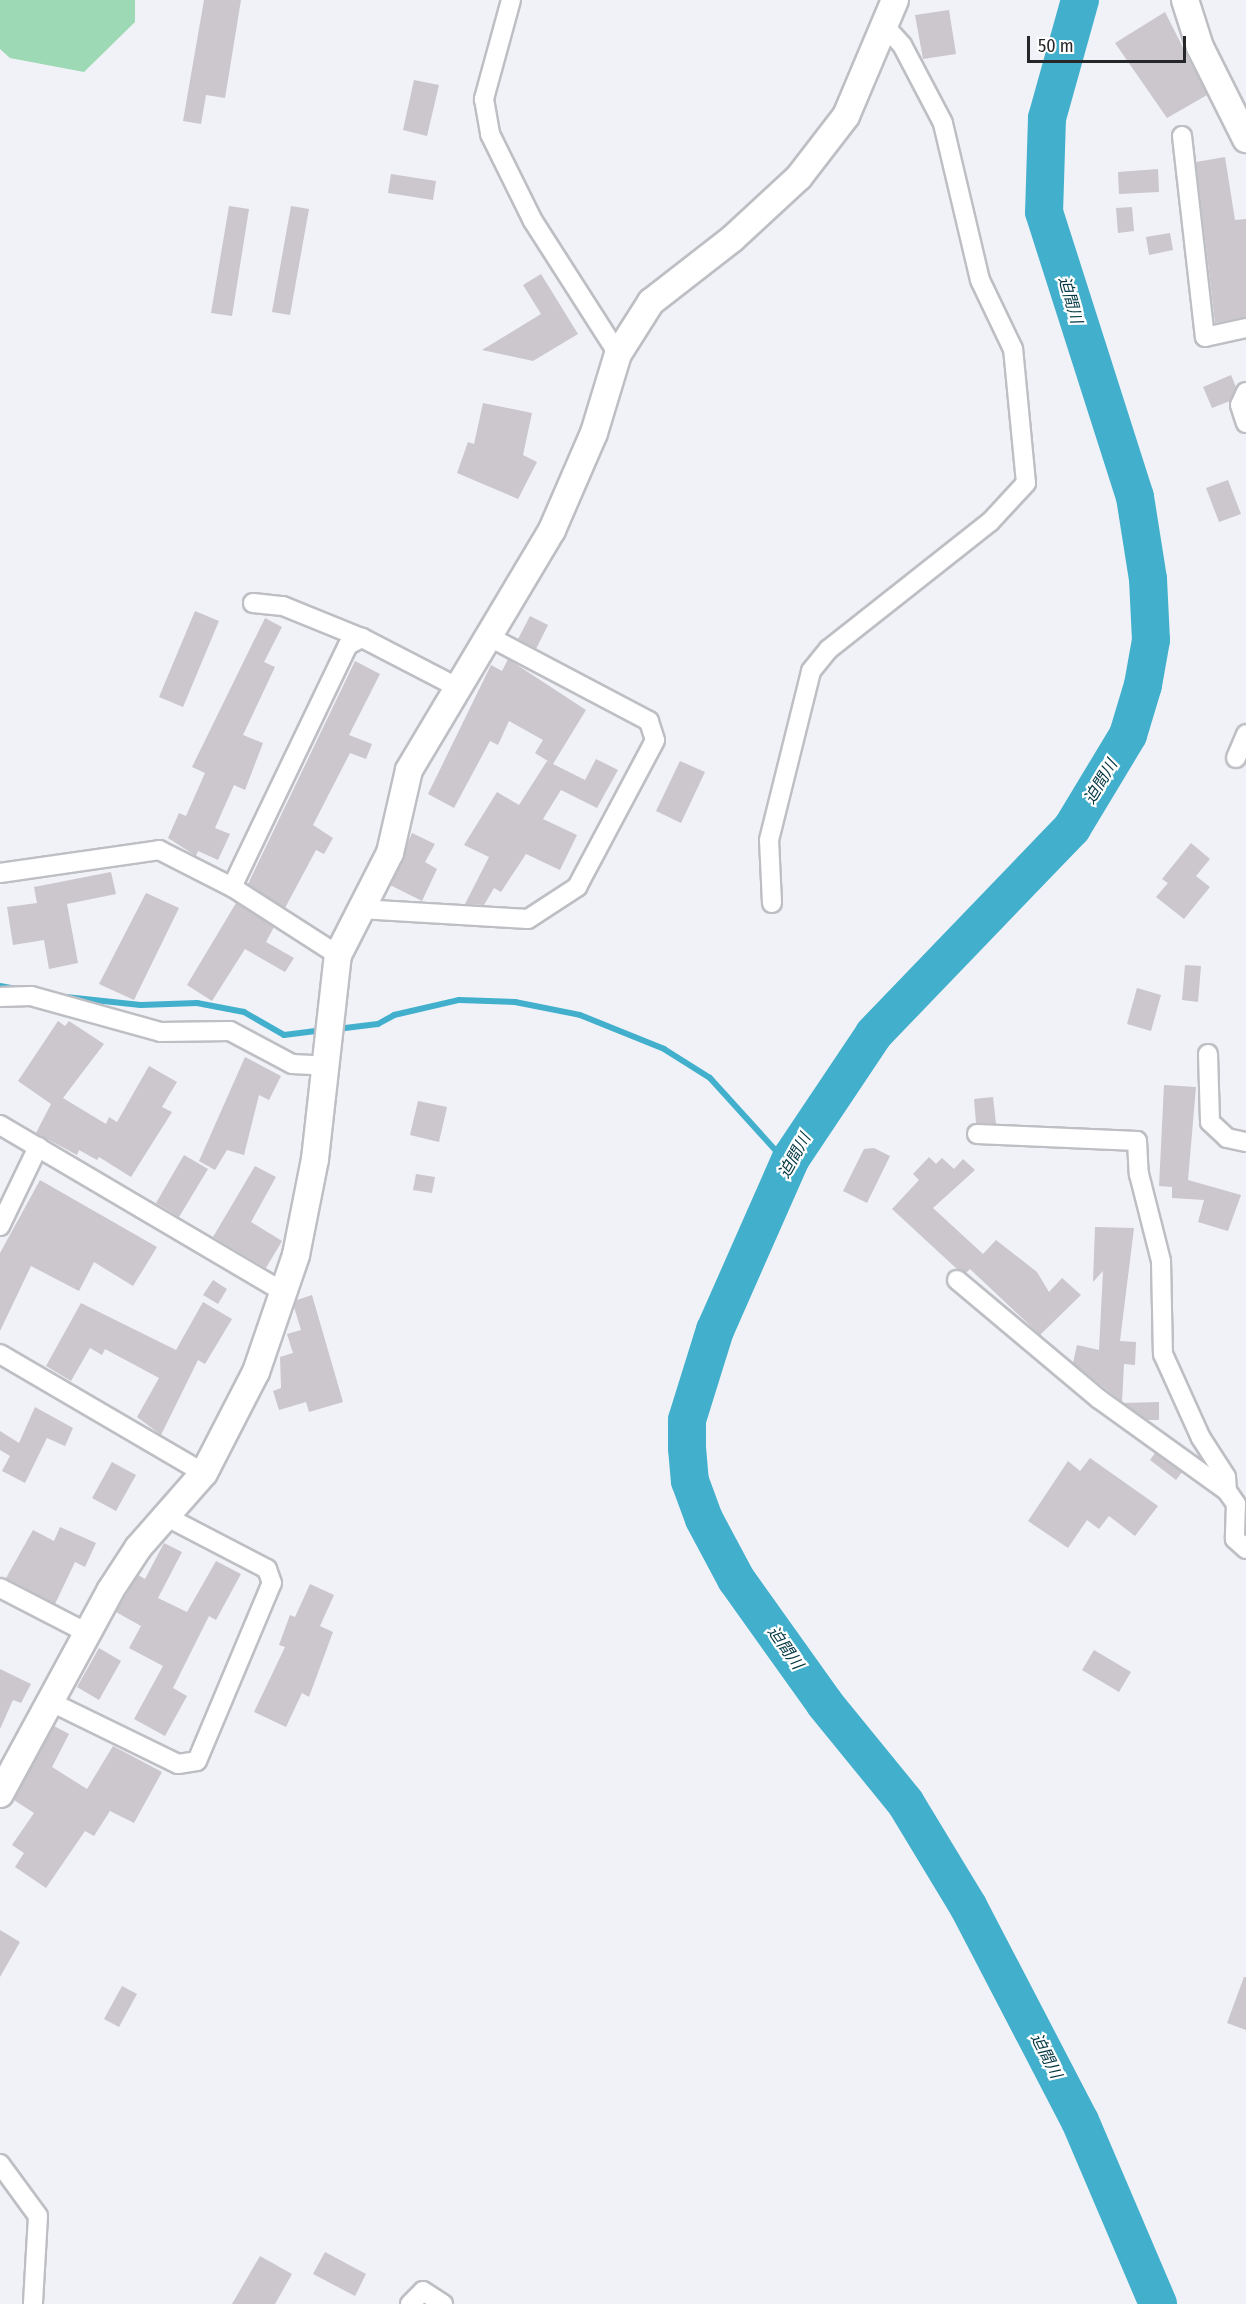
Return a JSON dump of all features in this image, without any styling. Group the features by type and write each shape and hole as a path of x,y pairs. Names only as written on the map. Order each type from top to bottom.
{"street":[{"path":"511,0 484,99 490,134 533,221 618,354"},
{"path":"0,1792 87,1634 138,1548 169,1518 204,1473 256,1372 284,1292 315,1159 338,955 390,853 410,770 486,635 552,530 594,433 618,354 651,302 732,239 799,177 846,116 886,27 895,0"},
{"path":"1185,0 1200,46 1246,139"},
{"path":"772,903 770,840 811,671 829,649 990,522 1026,483 1013,349 980,280 957,165 943,123 902,45 886,27"},
{"path":"1182,136 1205,337 1246,328"},
{"path":"1246,392 1240,405 1246,423"},
{"path":"253,603 283,606 362,638 457,687"},
{"path":"360,909 528,919 577,887 654,740 649,721 486,635"},
{"path":"232,887 348,645 362,638"},
{"path":"1236,758 1246,734"},
{"path":"0,873 159,850 232,887 338,955"},
{"path":"0,997 31,996 161,1032 230,1031 292,1064 327,1066"},
{"path":"1208,1054 1210,1122 1227,1138 1246,1142"},
{"path":"0,1125 284,1292"},
{"path":"977,1134 1137,1141 1139,1174 1161,1262 1163,1354 1201,1438 1226,1478 1227,1491"},
{"path":"0,1226 38,1147"},
{"path":"957,1280 1099,1399 1227,1491 1236,1504 1235,1539 1246,1549"},
{"path":"0,1354 204,1473"},
{"path":"51,1702 178,1764 197,1761 272,1583 267,1569 169,1518"},
{"path":"0,1588 87,1634"},
{"path":"0,2164 38,2216 33,2304"},
{"path":"410,2304 423,2291 443,2304"}],"green space":[{"path":"0,0 135,0 135,22 84,72 10,58 0,49"}],"building":[{"path":"204,0 241,0 225,98 206,95 201,124 183,121"},
{"path":"949,10 956,54 923,59 915,15"},
{"path":"1165,12 1207,95 1167,118 1115,43"},
{"path":"414,80 439,85 427,136 403,130"},
{"path":"1225,157 1235,220 1246,219 1246,317 1215,323 1196,162"},
{"path":"1158,169 1159,192 1119,194 1118,172"},
{"path":"391,174 436,181 433,200 388,193"},
{"path":"229,206 249,209 232,316 211,313"},
{"path":"291,206 309,209 290,315 272,312"},
{"path":"1132,207 1134,231 1118,233 1116,208"},
{"path":"1170,233 1173,250 1149,255 1146,237"},
{"path":"541,274 578,334 533,361 482,350 541,314 523,285"},
{"path":"1231,375 1236,387 1230,401 1212,408 1203,387"},
{"path":"483,403 532,413 523,455 537,462 518,499 457,473 468,442 474,444"},
{"path":"1228,480 1241,514 1219,522 1206,488"},
{"path":"195,611 219,621 183,707 159,697"},
{"path":"530,616 548,625 536,649 518,639"},
{"path":"265,618 282,627 264,662 275,667 243,735 263,743 245,790 234,785 215,828 230,834 218,860 198,851 196,856 168,838 179,813 186,816 205,773 192,767"},
{"path":"508,659 586,710 553,764 585,780 596,759 618,770 597,808 561,790 543,819 577,835 560,870 526,854 501,892 494,888 484,905 465,904 489,857 464,845 497,792 519,805 547,761 551,763 535,753 543,740 509,721 498,745 490,741 454,808 428,794 491,665 502,671"},
{"path":"355,661 380,674 349,735 372,744 366,759 350,753 313,825 333,838 324,854 316,850 285,908 248,884"},
{"path":"680,761 705,772 681,823 656,811"},
{"path":"412,833 435,844 425,862 437,869 422,901 390,885"},
{"path":"1191,843 1210,859 1196,876 1210,887 1184,919 1156,897 1168,883 1162,879"},
{"path":"111,872 116,894 67,904 78,963 49,969 44,940 13,945 7,907 37,903 34,887"},
{"path":"146,893 179,908 134,1000 99,984"},
{"path":"236,903 274,927 266,942 294,958 285,972 245,949 212,1001 187,985"},
{"path":"1185,965 1201,966 1198,1002 1182,1000"},
{"path":"1137,988 1161,995 1151,1031 1127,1024"},
{"path":"58,1021 65,1026 69,1021 104,1044 63,1098 106,1124 109,1117 117,1122 149,1066 177,1082 162,1107 172,1112 131,1177 99,1157 97,1160 79,1150 77,1155 36,1133 51,1104 18,1081"},
{"path":"245,1057 281,1076 269,1100 259,1095 244,1155 227,1150 215,1170 199,1161"},
{"path":"1164,1085 1196,1087 1188,1180 1241,1195 1228,1231 1198,1222 1204,1200 1172,1198 1172,1187 1159,1186"},
{"path":"993,1097 996,1124 976,1123 974,1099"},
{"path":"418,1101 447,1107 439,1142 410,1135"},
{"path":"874,1148 890,1156 867,1203 843,1191 864,1149"},
{"path":"184,1155 208,1169 179,1217 156,1203"},
{"path":"929,1157 936,1164 942,1158 954,1169 963,1159 975,1170 933,1208 983,1254 996,1240 1037,1272 1049,1292 1062,1278 1081,1295 1040,1335 970,1269 966,1273 957,1269 892,1209 919,1180 913,1174"},
{"path":"255,1166 276,1177 251,1222 282,1241 266,1268 213,1237"},
{"path":"416,1174 435,1177 432,1193 413,1190"},
{"path":"40,1180 157,1247 133,1286 94,1262 79,1291 31,1266 0,1331 0,1253"},
{"path":"1095,1227 1134,1228 1120,1341 1136,1342 1135,1365 1124,1364 1122,1402 1073,1363 1077,1345 1099,1350 1103,1271 1093,1282"},
{"path":"213,1280 227,1289 218,1304 203,1295"},
{"path":"312,1295 343,1402 309,1412 306,1402 279,1410 273,1391 281,1388 280,1357 293,1353 287,1334 301,1330 294,1307 297,1300"},
{"path":"203,1302 232,1319 205,1364 198,1360 161,1435 137,1417 159,1378 105,1349 102,1355 90,1348 71,1381 46,1366 81,1303 176,1350"},
{"path":"1159,1402 1159,1420 1147,1420 1123,1403"},
{"path":"35,1407 73,1428 65,1446 47,1438 25,1483 2,1471 10,1456 0,1450 0,1431 19,1443"},
{"path":"1155,1453 1182,1472 1176,1480 1150,1460"},
{"path":"1090,1458 1158,1506 1135,1536 1109,1516 1099,1529 1087,1520 1068,1548 1028,1521 1068,1461 1080,1471"},
{"path":"112,1462 136,1475 116,1511 92,1498"},
{"path":"60,1527 96,1543 85,1567 75,1562 55,1604 6,1578 33,1530 54,1541"},
{"path":"164,1543 182,1552 158,1598 187,1612 216,1561 241,1574 216,1620 209,1616 173,1688 187,1696 165,1736 134,1719 163,1666 129,1648 141,1626 116,1612 138,1575 145,1579"},
{"path":"310,1584 334,1595 320,1626 333,1632 309,1697 302,1693 286,1727 254,1712 285,1647 279,1645 290,1615 295,1617"},
{"path":"99,1648 121,1661 99,1700 77,1687"},
{"path":"1094,1650 1131,1672 1119,1692 1082,1670"},
{"path":"0,1669 31,1684 21,1703 13,1700 0,1729"},
{"path":"54,1726 69,1734 52,1767 87,1789 113,1746 162,1772 134,1823 110,1811 94,1836 85,1831 46,1888 15,1867 24,1853 12,1845 34,1813 14,1800"},
{"path":"0,1930 20,1942 0,1977"},
{"path":"1244,1977 1246,1977 1246,2030 1227,2023"},
{"path":"122,1986 137,1994 119,2027 104,2019"},
{"path":"325,2252 366,2274 355,2296 313,2274"},
{"path":"260,2256 292,2274 275,2304 232,2304"}],"waterway":[{"name":"迫間川","path":"1080,0 1047,118 1044,212 1135,497 1148,579 1151,640 1143,685 1128,735 1072,828 874,1034 791,1158 715,1330 687,1420 687,1448 690,1481 704,1519 736,1579 825,1704 905,1802 968,1906 1080,2121 1158,2304"},
{"path":"0,986 17,989"},
{"path":"66,997 141,1005 197,1003 244,1012 284,1035 324,1030"},
{"path":"337,1029 378,1024 394,1015 459,1000 515,1002 580,1015 664,1049 710,1078 788,1164"}]}
